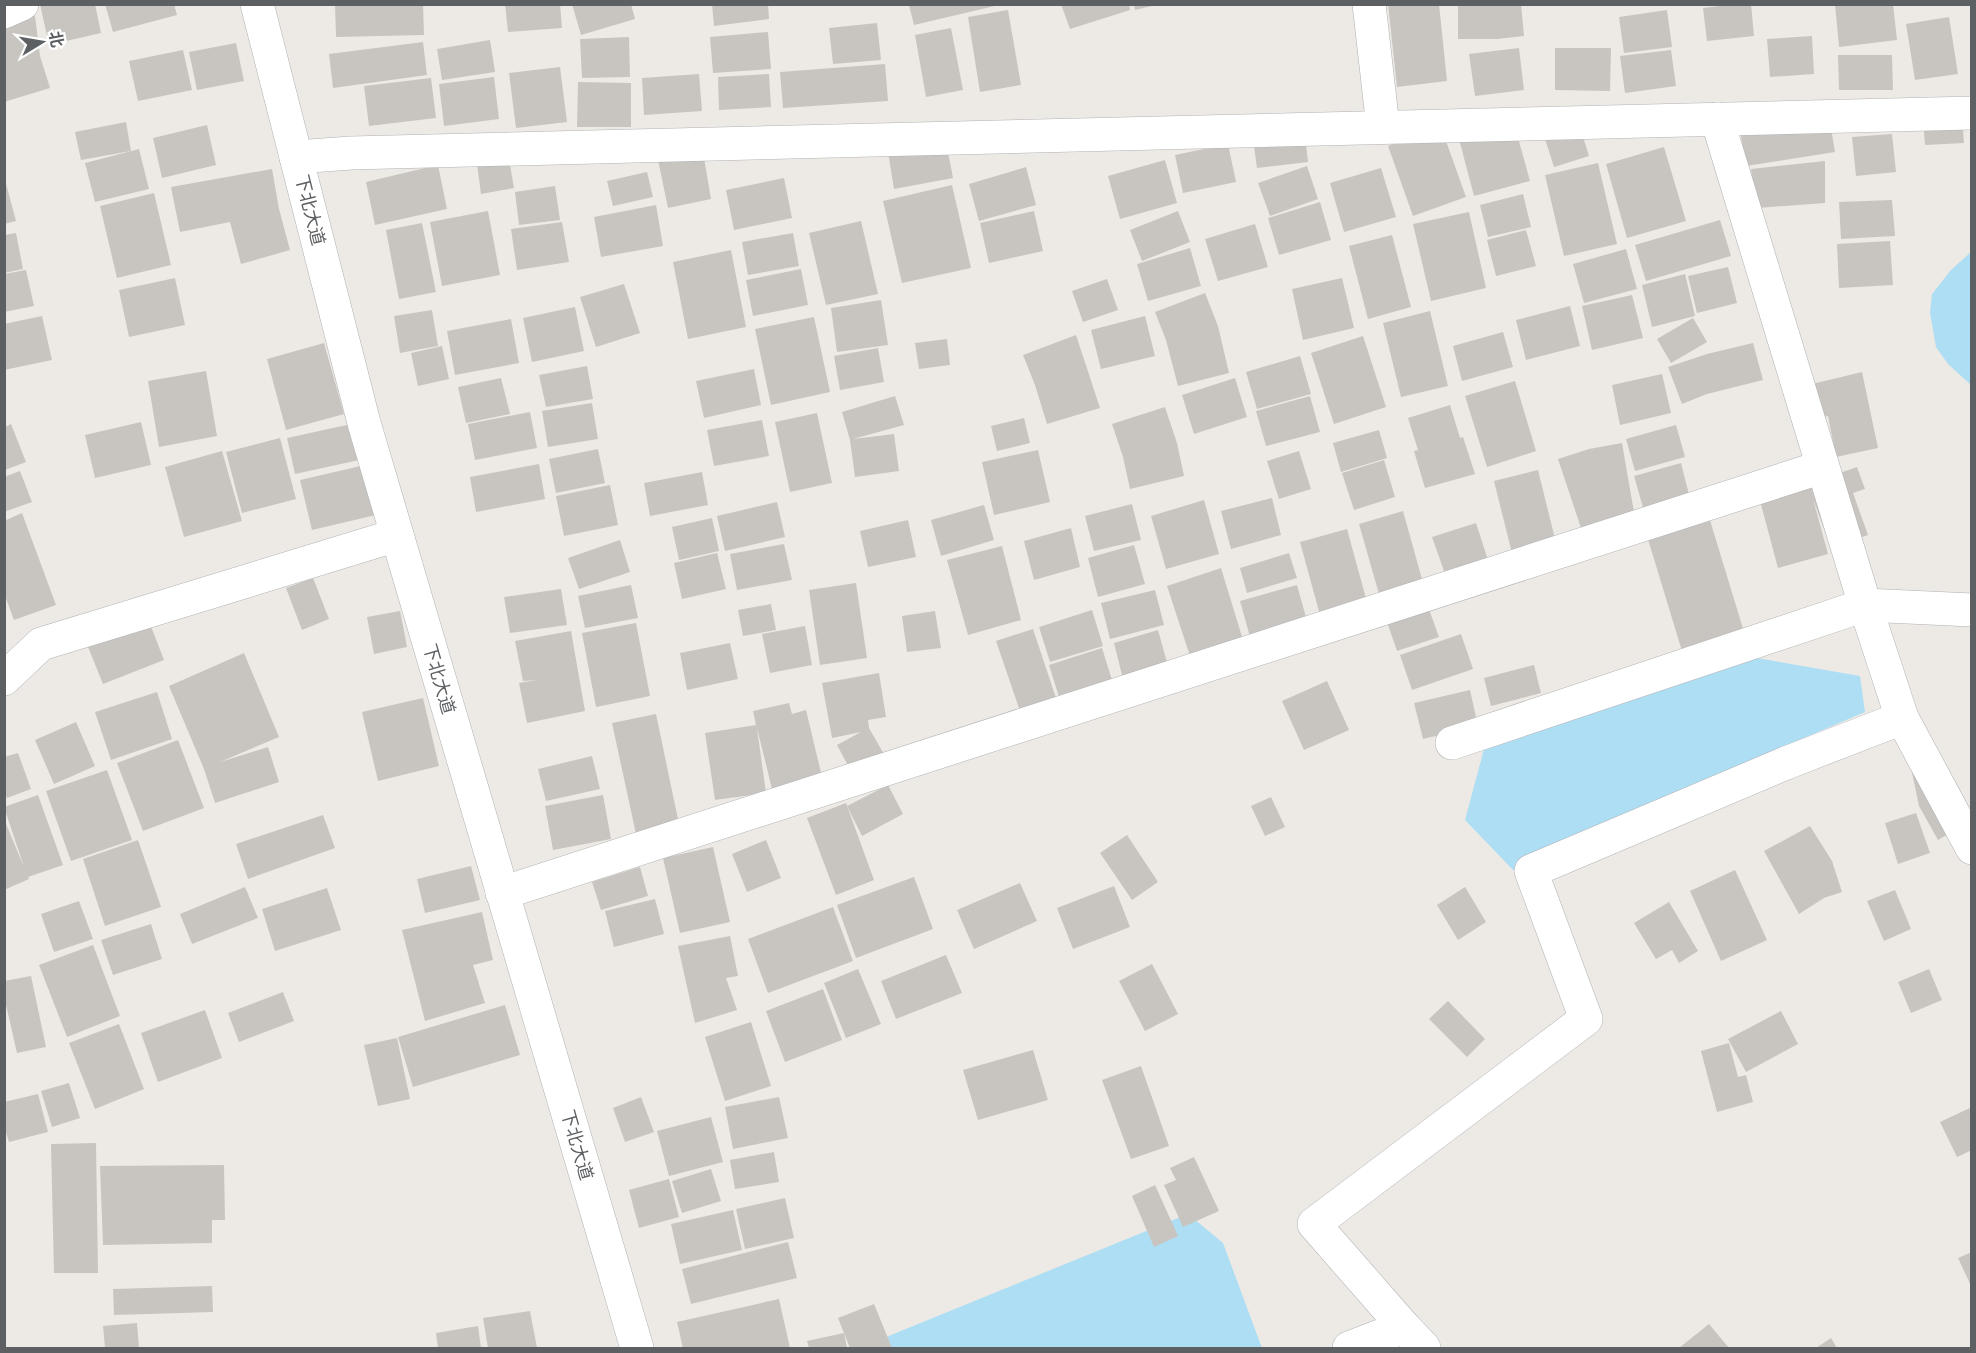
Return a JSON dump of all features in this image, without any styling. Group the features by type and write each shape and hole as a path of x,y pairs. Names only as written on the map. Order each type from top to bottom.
{"street":[{"path":"4,12 22,4"},
{"name":"下北大道","path":"257,4 364,423 637,1348"},
{"path":"1369,4 1383,128"},
{"path":"296,157 351,153 1971,112"},
{"path":"1717,119 1822,467 1902,718 1971,848"},
{"path":"502,893 1822,467"},
{"path":"4,648 41,644 397,535"},
{"path":"1452,743 1865,605 1971,610"},
{"path":"4,679 41,644"},
{"path":"1414,1338 1314,1224 1586,1018 1531,871 1786,763 1902,718"},
{"path":"1349,1348 1414,1338"}],"water":[{"path":"1971,252 1971,385 1948,364 1936,347 1930,313 1932,294 1951,270"},
{"path":"1757,658 1860,676 1865,712 1743,764 1514,871 1465,820 1484,749"},
{"path":"1188,1214 1223,1243 1262,1348 865,1348 864,1346"}],"building":[{"path":"40,4 95,4 101,33 49,45"},
{"path":"105,4 174,4 177,15 113,32"},
{"path":"335,4 423,4 424,35 336,37"},
{"path":"505,4 560,4 562,28 508,32"},
{"path":"572,4 631,4 635,19 581,35"},
{"path":"712,4 768,4 769,19 714,26"},
{"path":"1061,4 1129,4 1130,10 1070,29"},
{"path":"1134,4 1156,4 1156,5 1135,10"},
{"path":"1388,4 1439,4 1447,81 1397,87"},
{"path":"1458,4 1521,4 1524,36 1458,39"},
{"path":"1751,4 1754,36 1707,41 1703,8"},
{"path":"1835,4 1893,4 1897,40 1839,47"},
{"path":"909,5 999,5 914,25"},
{"path":"1008,10 1021,85 980,92 968,17"},
{"path":"1667,10 1672,47 1624,53 1619,17"},
{"path":"35,16 40,56 50,88 4,102 4,20"},
{"path":"1949,17 1958,74 1915,80 1906,24"},
{"path":"877,23 881,60 833,64 829,28"},
{"path":"951,28 963,90 926,97 915,35"},
{"path":"768,32 771,69 713,73 710,37"},
{"path":"1812,36 1814,74 1770,77 1767,39"},
{"path":"629,37 630,77 582,78 580,39"},
{"path":"490,40 495,72 442,80 437,49"},
{"path":"423,42 427,75 333,88 329,54"},
{"path":"236,43 244,81 197,90 189,52"},
{"path":"1519,48 1524,90 1475,96 1469,54"},
{"path":"1555,48 1611,48 1610,91 1555,90"},
{"path":"183,50 192,90 138,101 129,61"},
{"path":"1671,50 1676,86 1625,93 1620,56"},
{"path":"1838,55 1892,55 1893,90 1839,90"},
{"path":"885,64 888,101 783,108 780,72"},
{"path":"560,67 567,122 516,128 509,73"},
{"path":"699,74 702,111 644,115 642,78"},
{"path":"769,74 771,107 719,110 718,77"},
{"path":"494,77 499,119 444,126 439,84"},
{"path":"431,78 436,118 369,126 364,86"},
{"path":"578,82 631,83 631,127 577,127"},
{"path":"1961,105 1964,143 1925,145 1922,108"},
{"path":"1829,116 1835,152 1746,166 1740,130"},
{"path":"126,122 131,151 81,160 75,132"},
{"path":"1514,123 1530,181 1474,196 1459,139"},
{"path":"207,125 216,165 162,178 153,138"},
{"path":"1304,126 1308,162 1257,168 1252,132"},
{"path":"1441,127 1466,197 1413,216 1388,146"},
{"path":"1580,127 1589,156 1554,167 1545,139"},
{"path":"1892,134 1896,172 1856,176 1852,137"},
{"path":"946,141 953,178 894,189 888,152"},
{"path":"1228,144 1236,182 1183,193 1175,155"},
{"path":"1664,147 1686,221 1627,238 1606,164"},
{"path":"139,149 149,189 95,202 85,163"},
{"path":"703,152 711,199 668,208 658,160"},
{"path":"509,159 514,188 481,194 477,164"},
{"path":"1165,160 1177,203 1120,219 1108,176"},
{"path":"1825,161 1825,203 1756,208 1751,169"},
{"path":"1598,163 1617,244 1564,256 1545,175"},
{"path":"438,165 447,209 375,225 366,182"},
{"path":"1307,166 1318,199 1270,216 1258,183"},
{"path":"1026,167 1036,205 979,221 969,184"},
{"path":"1381,168 1396,217 1344,232 1330,183"},
{"path":"272,169 279,209 290,250 241,264 230,222 180,232 171,187"},
{"path":"647,172 653,197 613,206 607,181"},
{"path":"4,176 16,221 4,224"},
{"path":"784,178 792,218 734,230 726,190"},
{"path":"952,185 971,268 902,283 883,201"},
{"path":"555,186 560,220 519,225 515,192"},
{"path":"154,193 171,265 117,278 100,206"},
{"path":"1523,194 1531,227 1488,237 1480,205"},
{"path":"1892,200 1895,236 1841,239 1839,202"},
{"path":"1320,202 1331,240 1279,255 1268,218"},
{"path":"656,205 663,246 601,257 594,217"},
{"path":"488,211 500,275 442,286 430,222"},
{"path":"1034,211 1043,251 989,263 980,223"},
{"path":"1178,211 1190,242 1142,261 1130,230"},
{"path":"1469,212 1486,288 1431,301 1413,224"},
{"path":"1720,220 1731,256 1646,281 1635,245"},
{"path":"861,221 878,294 826,305 809,233"},
{"path":"562,222 569,262 517,270 511,229"},
{"path":"422,223 436,292 399,299 386,230"},
{"path":"1255,224 1268,267 1218,281 1205,239"},
{"path":"1526,230 1536,266 1496,276 1487,240"},
{"path":"16,233 23,269 4,273 4,235"},
{"path":"793,233 799,266 748,275 742,242"},
{"path":"1392,235 1411,307 1368,319 1349,246"},
{"path":"1890,241 1893,285 1839,288 1837,244"},
{"path":"1190,248 1201,286 1148,301 1137,264"},
{"path":"1626,249 1637,289 1584,303 1573,264"},
{"path":"731,250 746,327 688,339 673,262"},
{"path":"1728,267 1737,303 1697,313 1688,276"},
{"path":"801,269 808,305 753,316 746,280"},
{"path":"26,270 34,306 4,312 4,274"},
{"path":"1685,274 1695,316 1652,327 1642,285"},
{"path":"175,278 185,325 129,337 119,290"},
{"path":"1342,278 1354,328 1303,340 1292,289"},
{"path":"1107,279 1118,310 1083,322 1072,291"},
{"path":"624,284 640,333 596,347 580,297"},
{"path":"1205,293 1218,326 1229,373 1178,386 1166,340 1155,312"},
{"path":"1632,295 1643,338 1592,350 1582,306"},
{"path":"881,300 888,345 837,352 831,308"},
{"path":"1570,306 1580,346 1526,360 1516,320"},
{"path":"575,307 584,351 532,362 523,318"},
{"path":"432,310 438,346 400,353 394,316"},
{"path":"1430,311 1448,386 1401,397 1383,323"},
{"path":"42,316 52,360 4,370 4,324"},
{"path":"1145,316 1155,356 1101,369 1091,330"},
{"path":"814,317 830,392 771,405 755,329"},
{"path":"1693,318 1707,342 1671,363 1657,339"},
{"path":"511,319 519,363 455,375 447,331"},
{"path":"1503,332 1513,367 1462,381 1453,346"},
{"path":"1076,335 1100,408 1047,424 1023,355"},
{"path":"1363,336 1386,407 1334,424 1311,353"},
{"path":"947,339 950,365 919,369 915,343"},
{"path":"324,343 344,414 286,430 267,359"},
{"path":"1753,343 1763,380 1707,394 1682,404 1668,367 1707,354"},
{"path":"442,346 449,379 418,386 411,353"},
{"path":"878,348 884,382 840,390 834,356"},
{"path":"1300,356 1311,394 1257,409 1246,372"},
{"path":"587,366 593,399 546,407 539,375"},
{"path":"754,369 761,405 704,418 696,381"},
{"path":"206,371 217,436 159,447 148,381"},
{"path":"1862,372 1878,448 1836,457 1828,416 1816,419 1808,385"},
{"path":"1662,374 1671,413 1620,425 1612,385"},
{"path":"501,378 510,414 466,423 458,387"},
{"path":"1235,378 1247,417 1194,434 1182,395"},
{"path":"1515,381 1536,451 1487,467 1465,396"},
{"path":"895,396 904,425 853,439 894,434 899,471 855,477 850,440 842,412"},
{"path":"1310,396 1320,432 1266,446 1256,411"},
{"path":"592,403 598,439 548,447 542,411"},
{"path":"1450,405 1460,438 1463,437 1475,474 1425,488 1414,451 1418,450 1408,418"},
{"path":"1165,407 1177,443 1184,476 1130,489 1112,424"},
{"path":"530,412 537,448 475,460 468,424"},
{"path":"817,413 832,483 790,492 775,422"},
{"path":"1024,418 1030,443 997,451 991,426"},
{"path":"762,420 769,456 714,466 707,430"},
{"path":"365,421 373,457 295,474 287,438"},
{"path":"141,422 151,465 95,478 85,435"},
{"path":"11,424 26,462 5,470 5,427"},
{"path":"1676,425 1685,457 1635,471 1626,439"},
{"path":"1379,430 1387,458 1341,472 1333,443"},
{"path":"280,438 296,499 242,513 226,452"},
{"path":"1622,443 1635,518 1582,531 1558,459 1589,449"},
{"path":"598,449 605,483 556,493 549,459"},
{"path":"1038,450 1050,502 994,515 982,462"},
{"path":"222,451 242,521 184,537 165,467"},
{"path":"1299,451 1311,489 1279,499 1267,461"},
{"path":"1384,460 1395,497 1354,510 1342,473"},
{"path":"1681,463 1690,499 1644,511 1634,476"},
{"path":"539,464 545,499 476,512 470,477"},
{"path":"365,465 376,515 312,530 300,480"},
{"path":"1857,467 1865,489 1853,493 1868,535 1831,548 1813,499 1828,554 1778,568 1759,497 1808,484"},
{"path":"1538,470 1556,543 1512,553 1494,481"},
{"path":"20,471 32,502 4,512 4,477"},
{"path":"702,472 708,505 650,516 644,483"},
{"path":"610,485 618,525 564,536 556,496"},
{"path":"1272,498 1281,535 1231,549 1221,511"},
{"path":"1204,500 1219,554 1166,569 1151,516"},
{"path":"777,502 785,537 725,551 717,516"},
{"path":"1132,504 1141,540 1094,551 1085,516"},
{"path":"984,505 994,540 941,556 931,520"},
{"path":"1403,511 1425,590 1381,601 1359,524"},
{"path":"22,513 56,605 14,620 4,593 4,521"},
{"path":"1709,517 1744,632 1682,651 1647,536"},
{"path":"712,518 719,551 679,560 672,527"},
{"path":"908,520 916,557 868,567 860,531"},
{"path":"1476,523 1488,560 1445,574 1432,537"},
{"path":"1071,528 1080,567 1034,580 1024,541"},
{"path":"1347,529 1367,602 1320,615 1300,542"},
{"path":"620,540 630,572 579,589 568,558"},
{"path":"784,544 792,580 737,590 730,554"},
{"path":"1134,545 1145,584 1098,597 1088,558"},
{"path":"1002,546 1021,620 968,635 947,560"},
{"path":"717,553 726,589 682,599 674,563"},
{"path":"1289,553 1297,578 1247,593 1240,568"},
{"path":"1221,568 1243,640 1190,656 1167,586"},
{"path":"313,578 329,619 302,630 286,588"},
{"path":"856,583 867,658 820,665 809,590"},
{"path":"631,585 638,618 585,628 578,596"},
{"path":"1297,585 1307,621 1250,637 1240,601"},
{"path":"561,589 567,625 510,633 504,597"},
{"path":"1155,590 1164,625 1110,639 1101,603"},
{"path":"140,598 164,660 103,684 78,622"},
{"path":"1426,601 1439,637 1397,651 1385,616"},
{"path":"771,604 776,630 743,636 738,610"},
{"path":"1092,610 1103,646 1050,662 1039,627"},
{"path":"400,611 407,647 374,654 367,617"},
{"path":"935,611 941,648 907,652 902,616"},
{"path":"636,623 650,696 596,707 582,633"},
{"path":"805,626 812,665 770,673 762,634"},
{"path":"1033,629 1058,704 1022,717 996,641"},
{"path":"1158,630 1168,666 1123,679 1114,643"},
{"path":"571,631 585,711 527,723 519,683 536,680 523,681 515,641"},
{"path":"1461,634 1473,669 1412,690 1400,655"},
{"path":"730,643 738,679 687,690 680,653"},
{"path":"1102,648 1112,680 1059,697 1049,665"},
{"path":"244,653 279,737 220,762 268,747 279,782 215,803 204,769 169,686"},
{"path":"1534,665 1541,693 1491,706 1484,678"},
{"path":"879,673 886,717 868,720 869,728 885,756 852,773 837,745 861,732 832,738 822,683"},
{"path":"1327,681 1349,730 1304,750 1282,701"},
{"path":"1470,690 1478,726 1423,739 1414,703"},
{"path":"157,692 172,739 111,760 95,712"},
{"path":"423,698 439,766 378,781 362,712"},
{"path":"789,703 792,714 806,710 823,781 773,793 757,728 766,793 715,800 705,733 756,725 753,711"},
{"path":"656,714 679,824 636,834 612,723"},
{"path":"76,722 95,766 54,784 35,740"},
{"path":"178,740 204,808 143,831 117,763"},
{"path":"18,753 31,789 7,798 4,792 4,757"},
{"path":"592,756 600,789 546,801 538,769"},
{"path":"1910,763 1964,825 1938,840 1919,806"},
{"path":"107,770 132,840 71,861 46,791"},
{"path":"888,785 903,814 862,836 847,806"},
{"path":"38,795 63,865 28,877 29,879 4,890 4,819 24,867 4,807"},
{"path":"603,795 611,839 553,850 545,806"},
{"path":"1271,797 1285,827 1265,836 1251,806"},
{"path":"846,803 874,880 836,895 807,818"},
{"path":"1916,813 1930,853 1898,864 1885,823"},
{"path":"323,815 335,848 248,879 236,844"},
{"path":"1810,826 1832,861 1842,892 1824,898 1799,914 1764,851"},
{"path":"1127,835 1158,882 1132,900 1100,853"},
{"path":"138,840 161,907 105,926 83,859"},
{"path":"766,840 781,878 747,892 732,854"},
{"path":"713,847 730,922 680,933 663,858"},
{"path":"471,866 480,900 425,913 417,879"},
{"path":"640,867 648,896 601,910 592,882"},
{"path":"1735,870 1767,940 1721,961 1690,891"},
{"path":"914,877 933,929 856,958 837,905"},
{"path":"1020,883 1037,921 974,949 957,910"},
{"path":"1114,886 1130,927 1073,949 1057,908"},
{"path":"245,887 258,918 192,944 180,914"},
{"path":"1465,887 1486,922 1458,940 1437,905"},
{"path":"327,888 341,930 275,951 262,909"},
{"path":"1895,890 1911,929 1884,941 1867,901"},
{"path":"655,899 664,934 614,947 605,911"},
{"path":"79,901 93,939 54,952 41,914"},
{"path":"1669,902 1698,951 1679,963 1672,950 1656,959 1634,923"},
{"path":"833,907 853,961 768,993 748,939"},
{"path":"482,912 493,960 473,965 485,1003 425,1021 402,930"},
{"path":"151,924 162,959 113,975 101,940"},
{"path":"730,936 738,976 726,978 737,1010 695,1023 678,946"},
{"path":"93,945 120,1016 67,1037 39,965"},
{"path":"946,955 962,993 896,1019 881,981"},
{"path":"1152,964 1178,1014 1145,1031 1119,981"},
{"path":"858,969 881,1024 846,1038 824,983"},
{"path":"1929,969 1942,1000 1911,1013 1898,982"},
{"path":"31,976 46,1047 17,1053 4,996 4,981"},
{"path":"823,989 842,1040 785,1062 766,1011"},
{"path":"283,992 294,1021 239,1042 228,1013"},
{"path":"1448,1001 1485,1039 1467,1057 1429,1019"},
{"path":"505,1005 520,1055 413,1087 398,1037"},
{"path":"205,1010 222,1058 158,1082 141,1033"},
{"path":"1781,1011 1798,1044 1746,1072 1728,1039"},
{"path":"751,1022 771,1086 725,1101 705,1037"},
{"path":"119,1024 144,1089 95,1109 69,1043"},
{"path":"397,1038 410,1099 378,1106 364,1045"},
{"path":"1729,1043 1738,1077 1746,1075 1753,1102 1717,1112 1701,1051"},
{"path":"1033,1050 1048,1100 978,1120 963,1070"},
{"path":"1141,1066 1169,1146 1131,1159 1102,1080"},
{"path":"69,1083 80,1118 52,1127 41,1091"},
{"path":"38,1094 48,1132 9,1142 4,1126 4,1102"},
{"path":"641,1097 654,1132 625,1142 613,1108"},
{"path":"779,1097 788,1138 733,1149 725,1107"},
{"path":"1972,1107 1972,1150 1957,1157 1940,1122"},
{"path":"711,1117 723,1162 669,1176 657,1131"},
{"path":"96,1143 98,1273 54,1273 51,1144"},
{"path":"774,1152 779,1182 735,1189 730,1160"},
{"path":"1194,1157 1219,1211 1183,1227 1164,1185 1176,1180 1170,1168"},
{"path":"224,1165 225,1220 212,1220 212,1243 103,1245 100,1166"},
{"path":"711,1169 721,1201 682,1213 672,1181"},
{"path":"669,1179 679,1217 639,1228 629,1190"},
{"path":"1155,1185 1178,1236 1154,1247 1132,1196"},
{"path":"785,1198 794,1238 745,1249 736,1209"},
{"path":"733,1210 742,1250 680,1264 671,1224"},
{"path":"788,1242 797,1278 691,1304 682,1269"},
{"path":"1972,1252 1972,1288 1958,1258"},
{"path":"212,1286 213,1312 114,1315 113,1289"},
{"path":"779,1299 790,1348 683,1348 677,1322"},
{"path":"874,1304 892,1348 850,1348 838,1318"},
{"path":"530,1311 537,1348 488,1348 483,1318"},
{"path":"137,1323 139,1348 105,1348 103,1326"},
{"path":"1709,1324 1729,1348 1679,1348"},
{"path":"478,1326 481,1348 438,1348 436,1333"},
{"path":"844,1333 847,1348 809,1348 807,1341"},
{"path":"1831,1338 1837,1348 1816,1348"}]}
